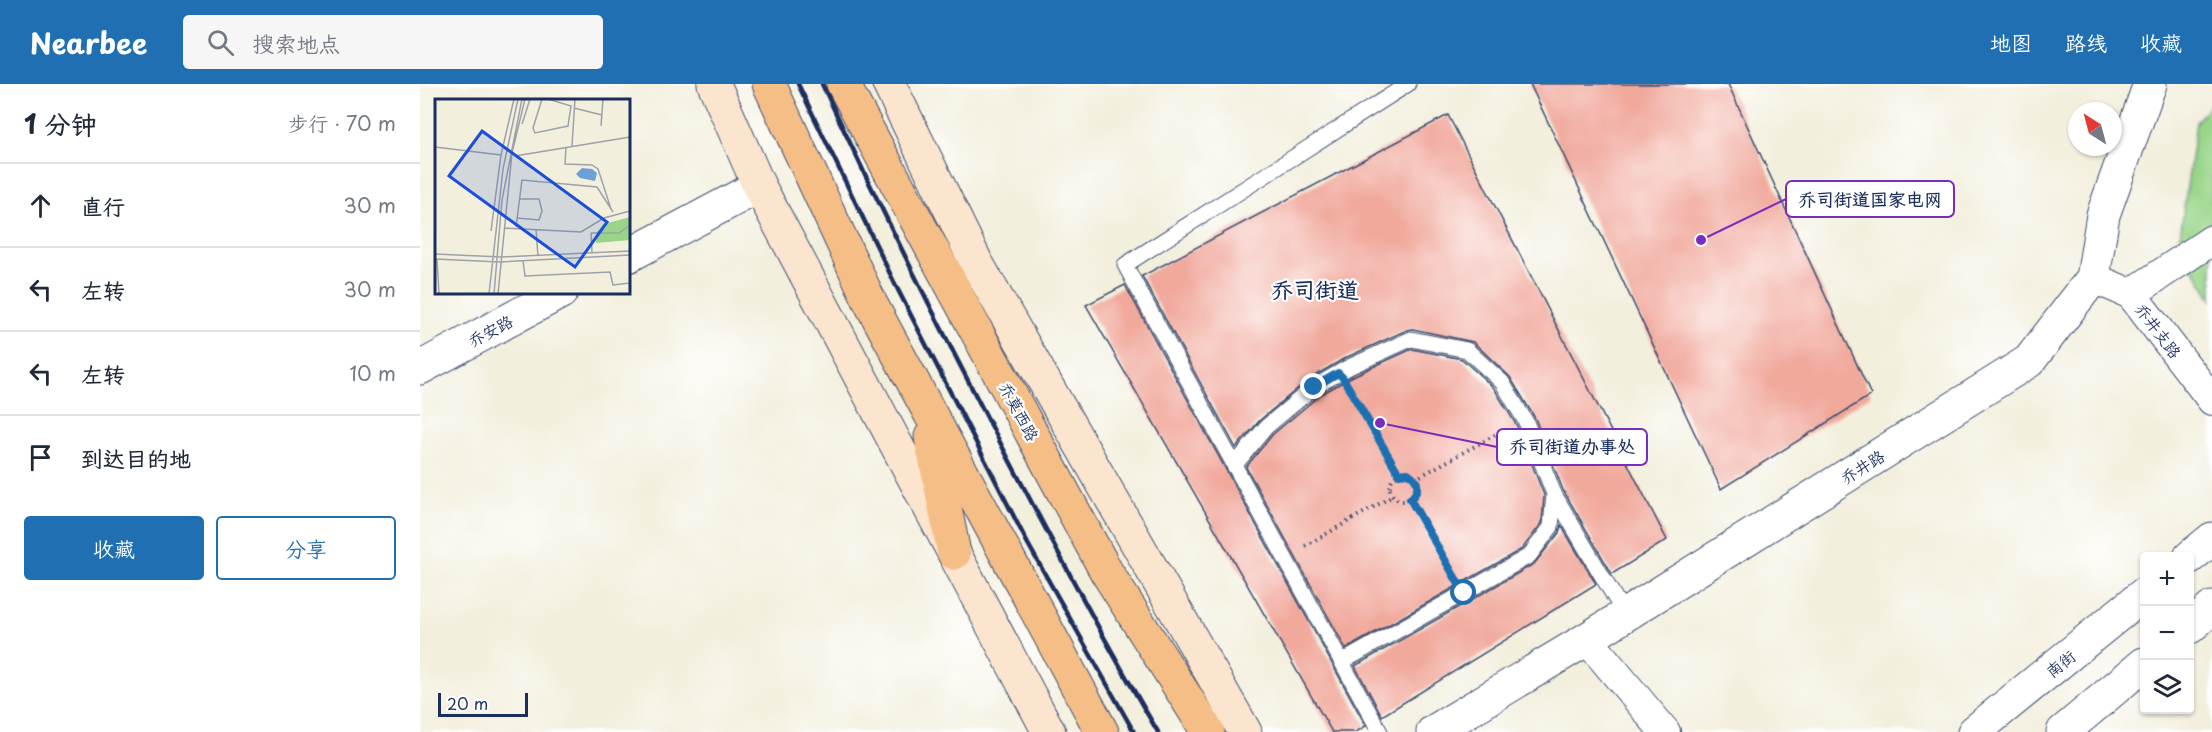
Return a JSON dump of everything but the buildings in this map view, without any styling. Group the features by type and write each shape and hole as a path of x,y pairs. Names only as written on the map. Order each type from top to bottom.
{"main road":[{"path":"714,84 759,186 1049,732"},
{"path":"769,84 871,304 1102,732"},
{"name":"乔莫西路","path":"843,84 1106,571 1208,732"},
{"path":"898,89 976,262 1245,732"},
{"path":"926,406 954,553"}],"street":[{"name":"乔井路","path":"1433,732 1587,639 2029,361 2093,278 2103,215 2150,84"},
{"path":"630,255 759,186"},
{"path":"2132,294 2212,240"},
{"name":"乔井支路","path":"2093,278 2132,294 2212,400"},
{"name":"乔安路","path":"420,368 557,294"},
{"path":"2194,554 2212,538"},
{"name":"南街","path":"1974,732 2140,598"},
{"path":"2194,624 2212,608"},
{"path":"1587,639 1665,732"},
{"path":"2063,732 2140,668"}],"lane":[{"path":"1380,732 1125,266 1408,84"},
{"path":"1234,466 1266,427 1314,387 1338,373 1411,339 1467,350 1502,382 1526,422 1554,494 1625,615"},
{"path":"1342,662 1529,556 1551,527 1554,494"}],"path":[{"path":"1338,373 1399,474"},
{"path":"1415,479 1510,427 1526,422"},
{"path":"1408,473 1415,479 1416,492 1410,499 1401,500 1393,496 1390,484 1392,479 1399,474 1408,473"},
{"path":"1285,558 1393,496"},
{"path":"1410,499 1464,593"}],"green space":[{"path":"2212,103 2212,299 2179,244 2196,122"}],"railway":[{"path":"798,84 896,286 1028,544 1134,732"},
{"path":"822,84 989,421 1084,602 1158,732"}],"place":[{"name":"乔司街道国家电网","path":"1701,240"},
{"name":"乔司街道办事处","path":"1380,423"}],"district":[{"name":"乔司街道","path":"1315,288"}],"route":[{"path":"1314,387 1338,373 1343,378 1399,474 1408,473 1415,479 1418,488 1410,499 1464,593"}]}
